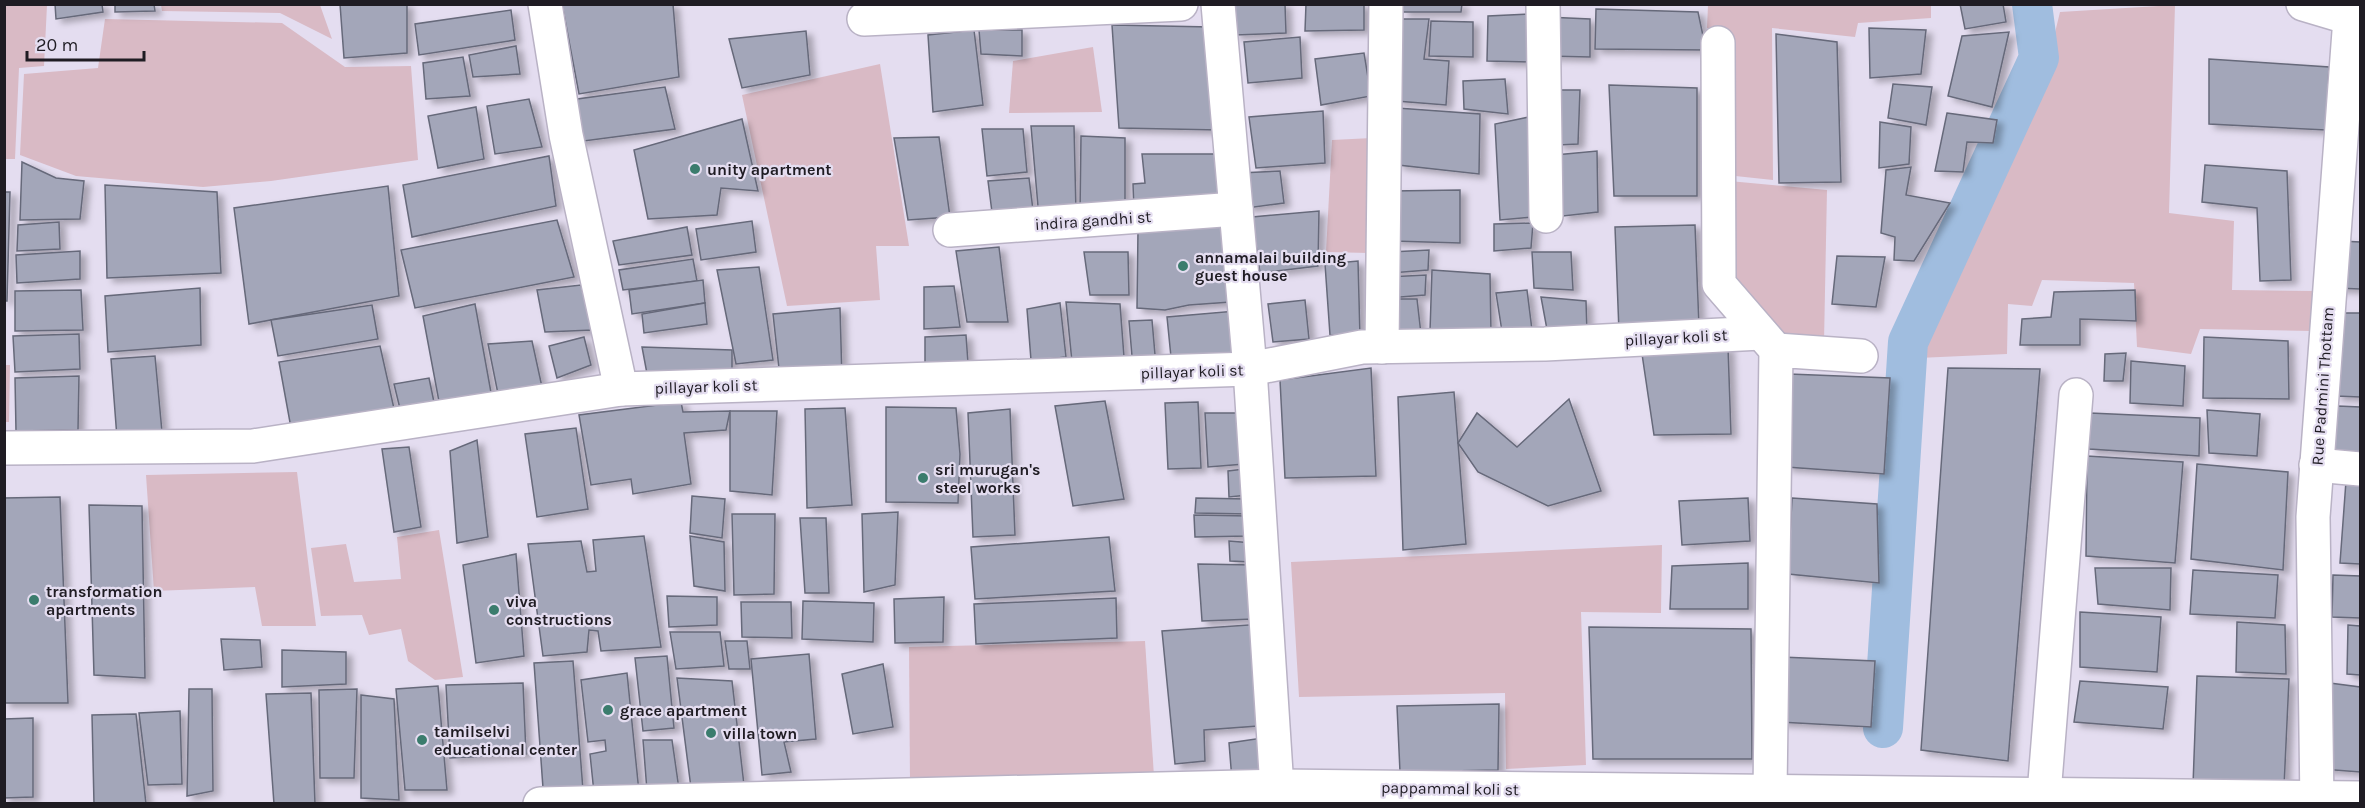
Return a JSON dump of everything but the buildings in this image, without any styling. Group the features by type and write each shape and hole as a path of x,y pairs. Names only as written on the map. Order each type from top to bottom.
{"street":[{"path":"545,4 566,135 621,389"},
{"path":"864,19 1181,4"},
{"path":"1218,4 1250,369 1278,795"},
{"path":"1382,347 1386,4"},
{"path":"1543,4 1546,216"},
{"name":"Rue Padmini Thottam","path":"2303,4 2350,18 2313,517 2318,801"},
{"path":"1718,43 1719,284 1769,341 1770,791"},
{"name":"indira gandhi st","path":"950,230 1236,209"},
{"name":"pillayar koli st","path":"4,448 253,446 621,389 1250,369 1362,347 1769,341 1861,356"},
{"path":"2044,794 2076,395"},
{"path":"2316,465 2361,469"},
{"name":"pappammal koli st","path":"540,804 1770,791 2044,794 2202,800 2318,801 2361,798"}],"shaded area":[{"path":"5,4 47,5 44,66 19,68 15,159 5,159"},
{"path":"161,5 320,5 332,39 280,13 162,11"},
{"path":"1708,5 1931,5 1931,18 1858,23 1855,37 1772,28 1773,180 1726,175 1725,33 1707,28"},
{"path":"2175,5 2169,213 2234,221 2232,290 2316,291 2311,331 2200,329 2191,354 2137,347 2134,283 2042,280 2032,306 2008,304 2007,354 1918,358 2044,78 2060,12"},
{"path":"105,19 282,23 345,67 411,66 418,160 271,181 203,187 76,176 20,155 24,74 98,68"},
{"path":"1093,47 1102,112 1009,113 1013,61"},
{"path":"880,64 909,246 876,246 880,300 787,306 742,95"},
{"path":"1372,138 1369,253 1326,252 1332,140"},
{"path":"1729,181 1827,190 1824,342 1780,342 1729,281"},
{"path":"4,365 10,365 9,422 5,422"},
{"path":"297,472 316,626 262,626 255,587 154,591 146,475"},
{"path":"439,530 463,677 435,680 408,661 401,629 369,635 362,615 321,616 311,548 346,544 354,582 401,579 397,537"},
{"path":"1662,545 1661,613 1581,612 1586,765 1506,769 1505,693 1299,697 1291,562"},
{"path":"1145,641 1154,776 910,785 909,647"}],"waterway":[{"path":"1883,728 1908,342 2039,58 2032,4"}],"place":[{"name":"unity apartment","path":"695,169"},
{"name":"annamalai building guest house","path":"1183,266"},
{"name":"sri murugan's steel works","path":"923,478"},
{"name":"transformation apartments","path":"34,600"},
{"name":"viva constructions","path":"494,610"},
{"name":"grace apartment","path":"608,710"},
{"name":"villa town","path":"711,733"},
{"name":"tamilselvi educational center","path":"422,740"}]}
